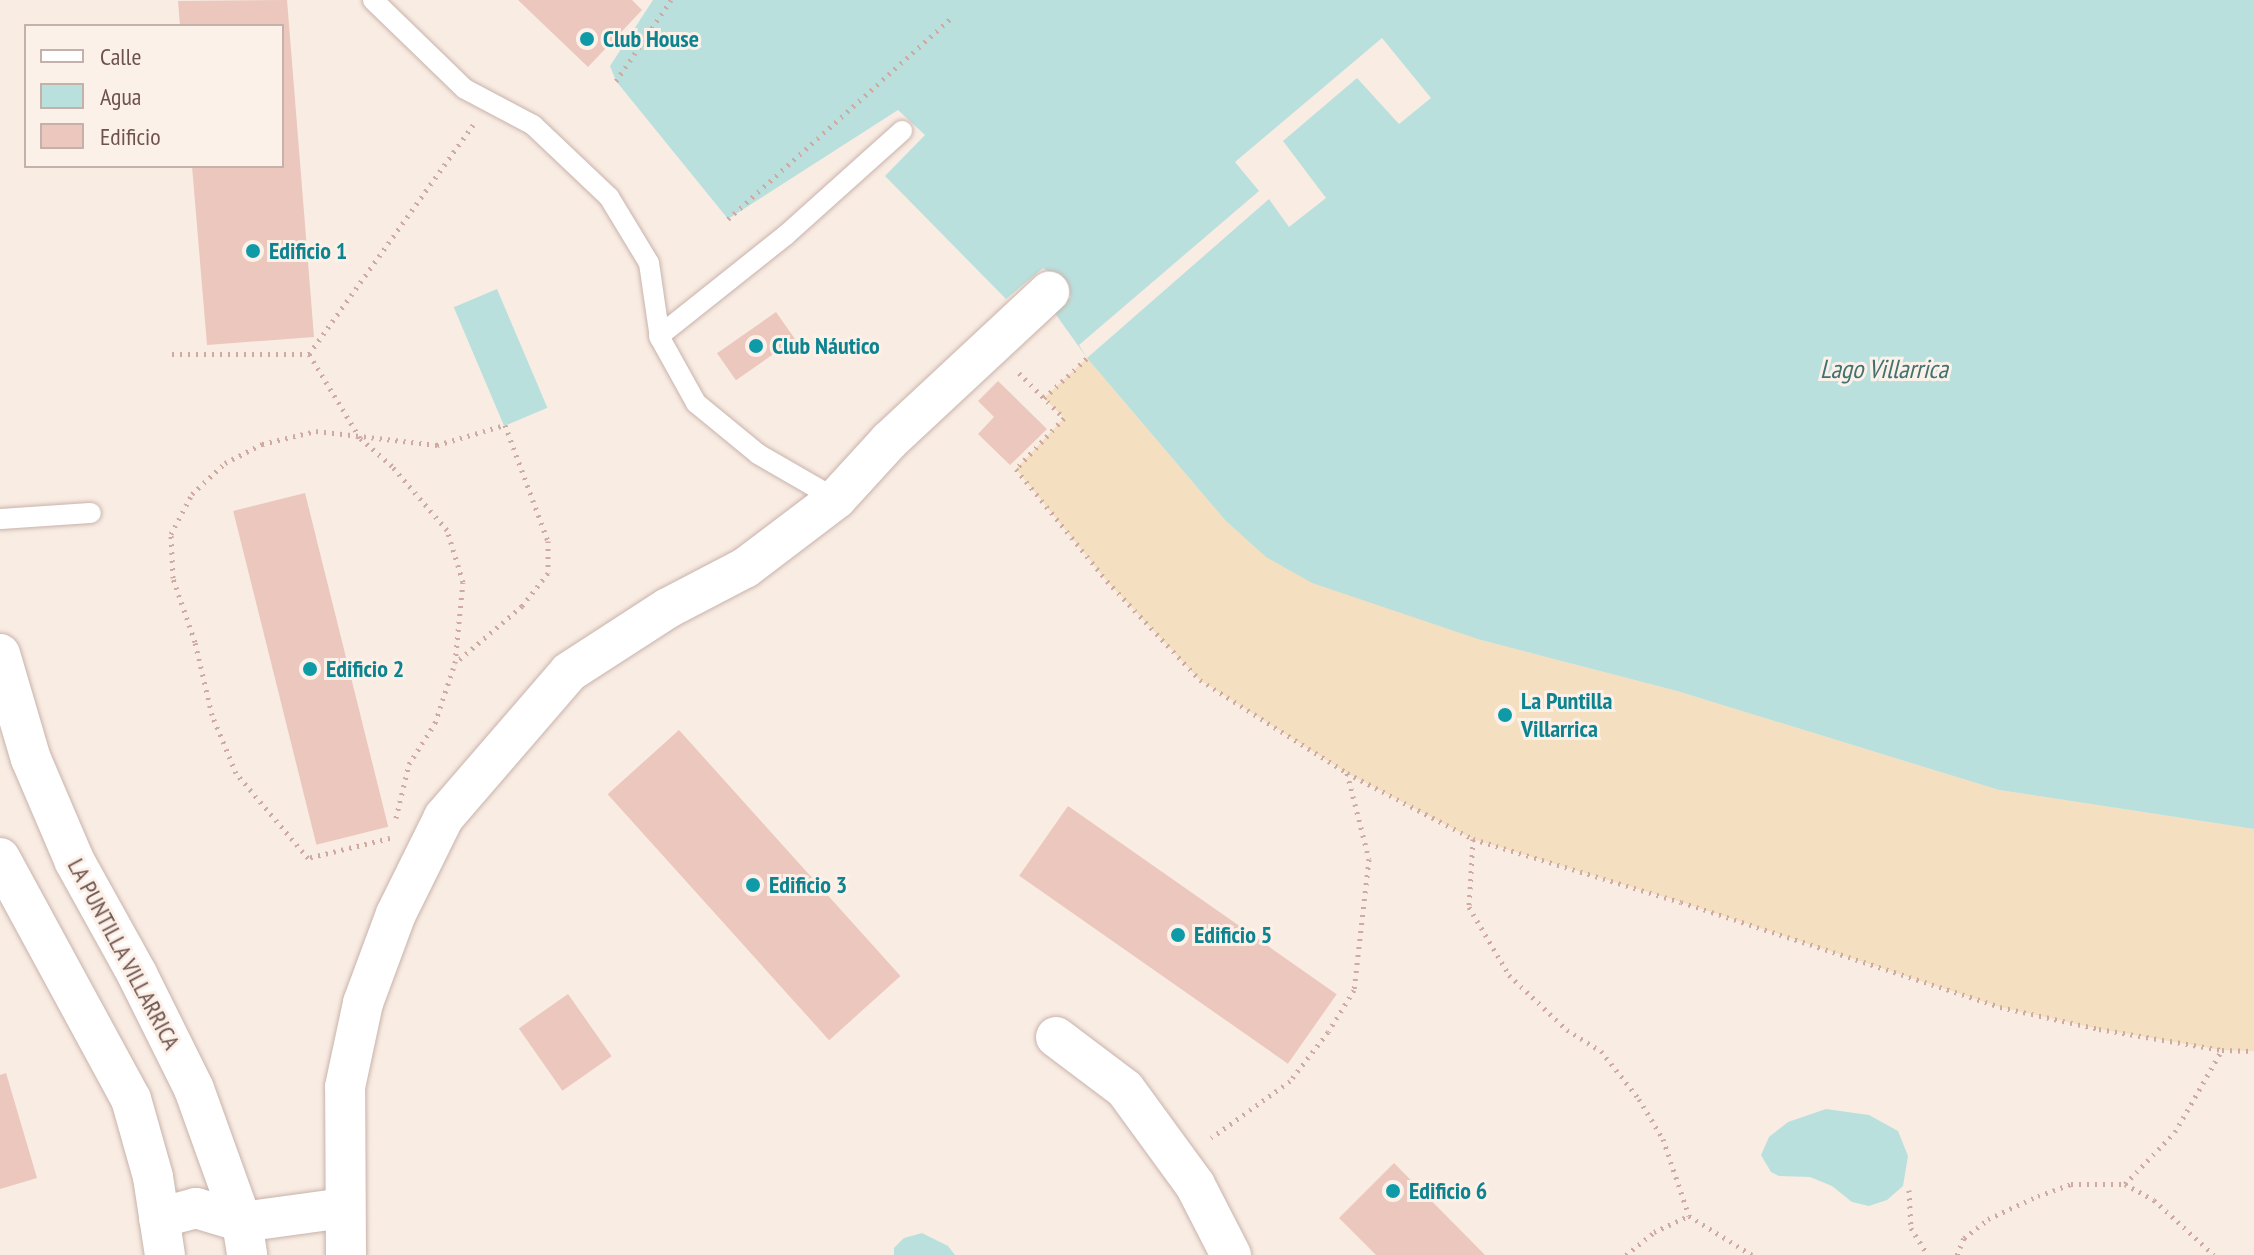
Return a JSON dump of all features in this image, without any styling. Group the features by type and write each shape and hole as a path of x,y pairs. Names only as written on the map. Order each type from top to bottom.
{"street":[{"path":"346,1255 345,1087 363,1003 396,914 444,817 569,672 668,608 745,568 836,499 889,441 1049,292"},
{"name":"LA PUNTILLA VILLARRICA","path":"0,654 31,759 75,862 137,974 194,1089 244,1238"},
{"path":"4,875 131,1099 153,1177 162,1236"},
{"path":"1056,1037 1125,1089 1195,1185 1231,1255"},
{"path":"162,1236 196,1208 244,1238 344,1208"}],"lane":[{"path":"373,0 465,89 533,125 609,197 649,263 659,336 696,403 758,454 836,499"},
{"path":"659,336 786,235 902,131"},
{"path":"0,519 91,513"}],"path":[{"path":"616,81 671,0"},
{"path":"728,219 950,19"},
{"path":"309,354 490,102"},
{"path":"991,346 1064,418 1016,469 1107,581 1200,680 1347,773 1473,839 1681,902 2000,1007 2099,1029 2222,1050 2254,1051"},
{"path":"172,354 309,354"},
{"path":"309,354 360,438 392,466 447,530 463,582 455,663 435,723 409,764 395,822"},
{"path":"1044,398 1087,358"},
{"path":"392,837 308,858 236,773 212,715 195,642 173,578 171,534 192,494 225,463 262,444 316,431 437,445 505,425 548,541 548,573 522,606 455,663"},
{"path":"1173,1154 1219,1135 1290,1081 1328,1032 1354,990 1369,859 1347,773"},
{"path":"1473,839 1469,907 1509,975 1567,1030 1601,1051 1639,1099 1663,1139 1689,1216 1752,1255"},
{"path":"2125,1184 2175,1132 2222,1050"},
{"path":"1957,1255 1964,1238 1988,1219 2071,1184 2125,1184 2154,1200 2214,1255"},
{"path":"1909,1190 1911,1228 1928,1255"},
{"path":"1626,1255 1654,1232 1689,1216"}],"sand":[{"name":"La Puntilla Villarrica","path":"1087,358 1225,520 1481,640 1677,691 1999,790 2254,829 2254,1051 2221,1050 2099,1029 2000,1007 1681,902 1473,839 1347,773 1200,680 1107,581 1016,469 1064,418 1044,398"}],"water":[{"name":"Lago Villarrica","path":"653,0 2254,0 2254,829 1999,790 1677,691 1481,640 1312,583 1266,557 1225,520 1087,358 1054,312 1071,297 1062,280 1043,268 1006,299 885,176 925,135 898,110 728,219 616,81 610,66"},
{"path":"497,289 547,408 504,426 454,307"},
{"path":"1826,1109 1869,1115 1898,1131 1908,1156 1903,1186 1887,1200 1869,1206 1852,1202 1832,1186 1810,1177 1779,1176 1771,1172 1761,1155 1769,1137 1788,1122"},
{"path":"922,1233 948,1246 955,1255 894,1255 894,1248 904,1238"}],"pier":[{"path":"1382,38 1431,98 1399,124 1357,78 1283,141 1326,198 1289,227 1269,199 1087,358 1079,345 1259,191 1235,162"}],"building":[{"name":"Edificio 1","path":"287,0 314,337 207,345 192,168 284,168 284,24 180,24 178,1"},
{"name":"Club House","path":"518,0 632,0 642,10 588,67"},
{"name":"Club Náutico","path":"776,312 795,339 736,380 717,353"},
{"path":"998,381 1047,429 1010,465 978,434 994,417 978,401"},
{"name":"Edificio 2","path":"305,493 388,827 316,845 233,511"},
{"name":"Edificio 3","path":"679,730 900,976 829,1040 608,794"},
{"name":"Edificio 5","path":"1068,806 1337,994 1288,1064 1019,876"},
{"path":"568,994 612,1056 562,1091 519,1028"},
{"path":"6,1073 37,1178 0,1189 0,1075"},
{"name":"Edificio 6","path":"1394,1163 1485,1255 1376,1255 1339,1218"}],"place":[{"name":"Club House","path":"587,39"},
{"name":"Edificio 1","path":"253,251"},
{"name":"Club Náutico","path":"756,346"},
{"name":"Edificio 2","path":"310,669"},
{"name":"La Puntilla Villarrica","path":"1505,715"},
{"name":"Edificio 3","path":"753,885"},
{"name":"Edificio 5","path":"1178,935"},
{"name":"Edificio 6","path":"1393,1191"}]}
